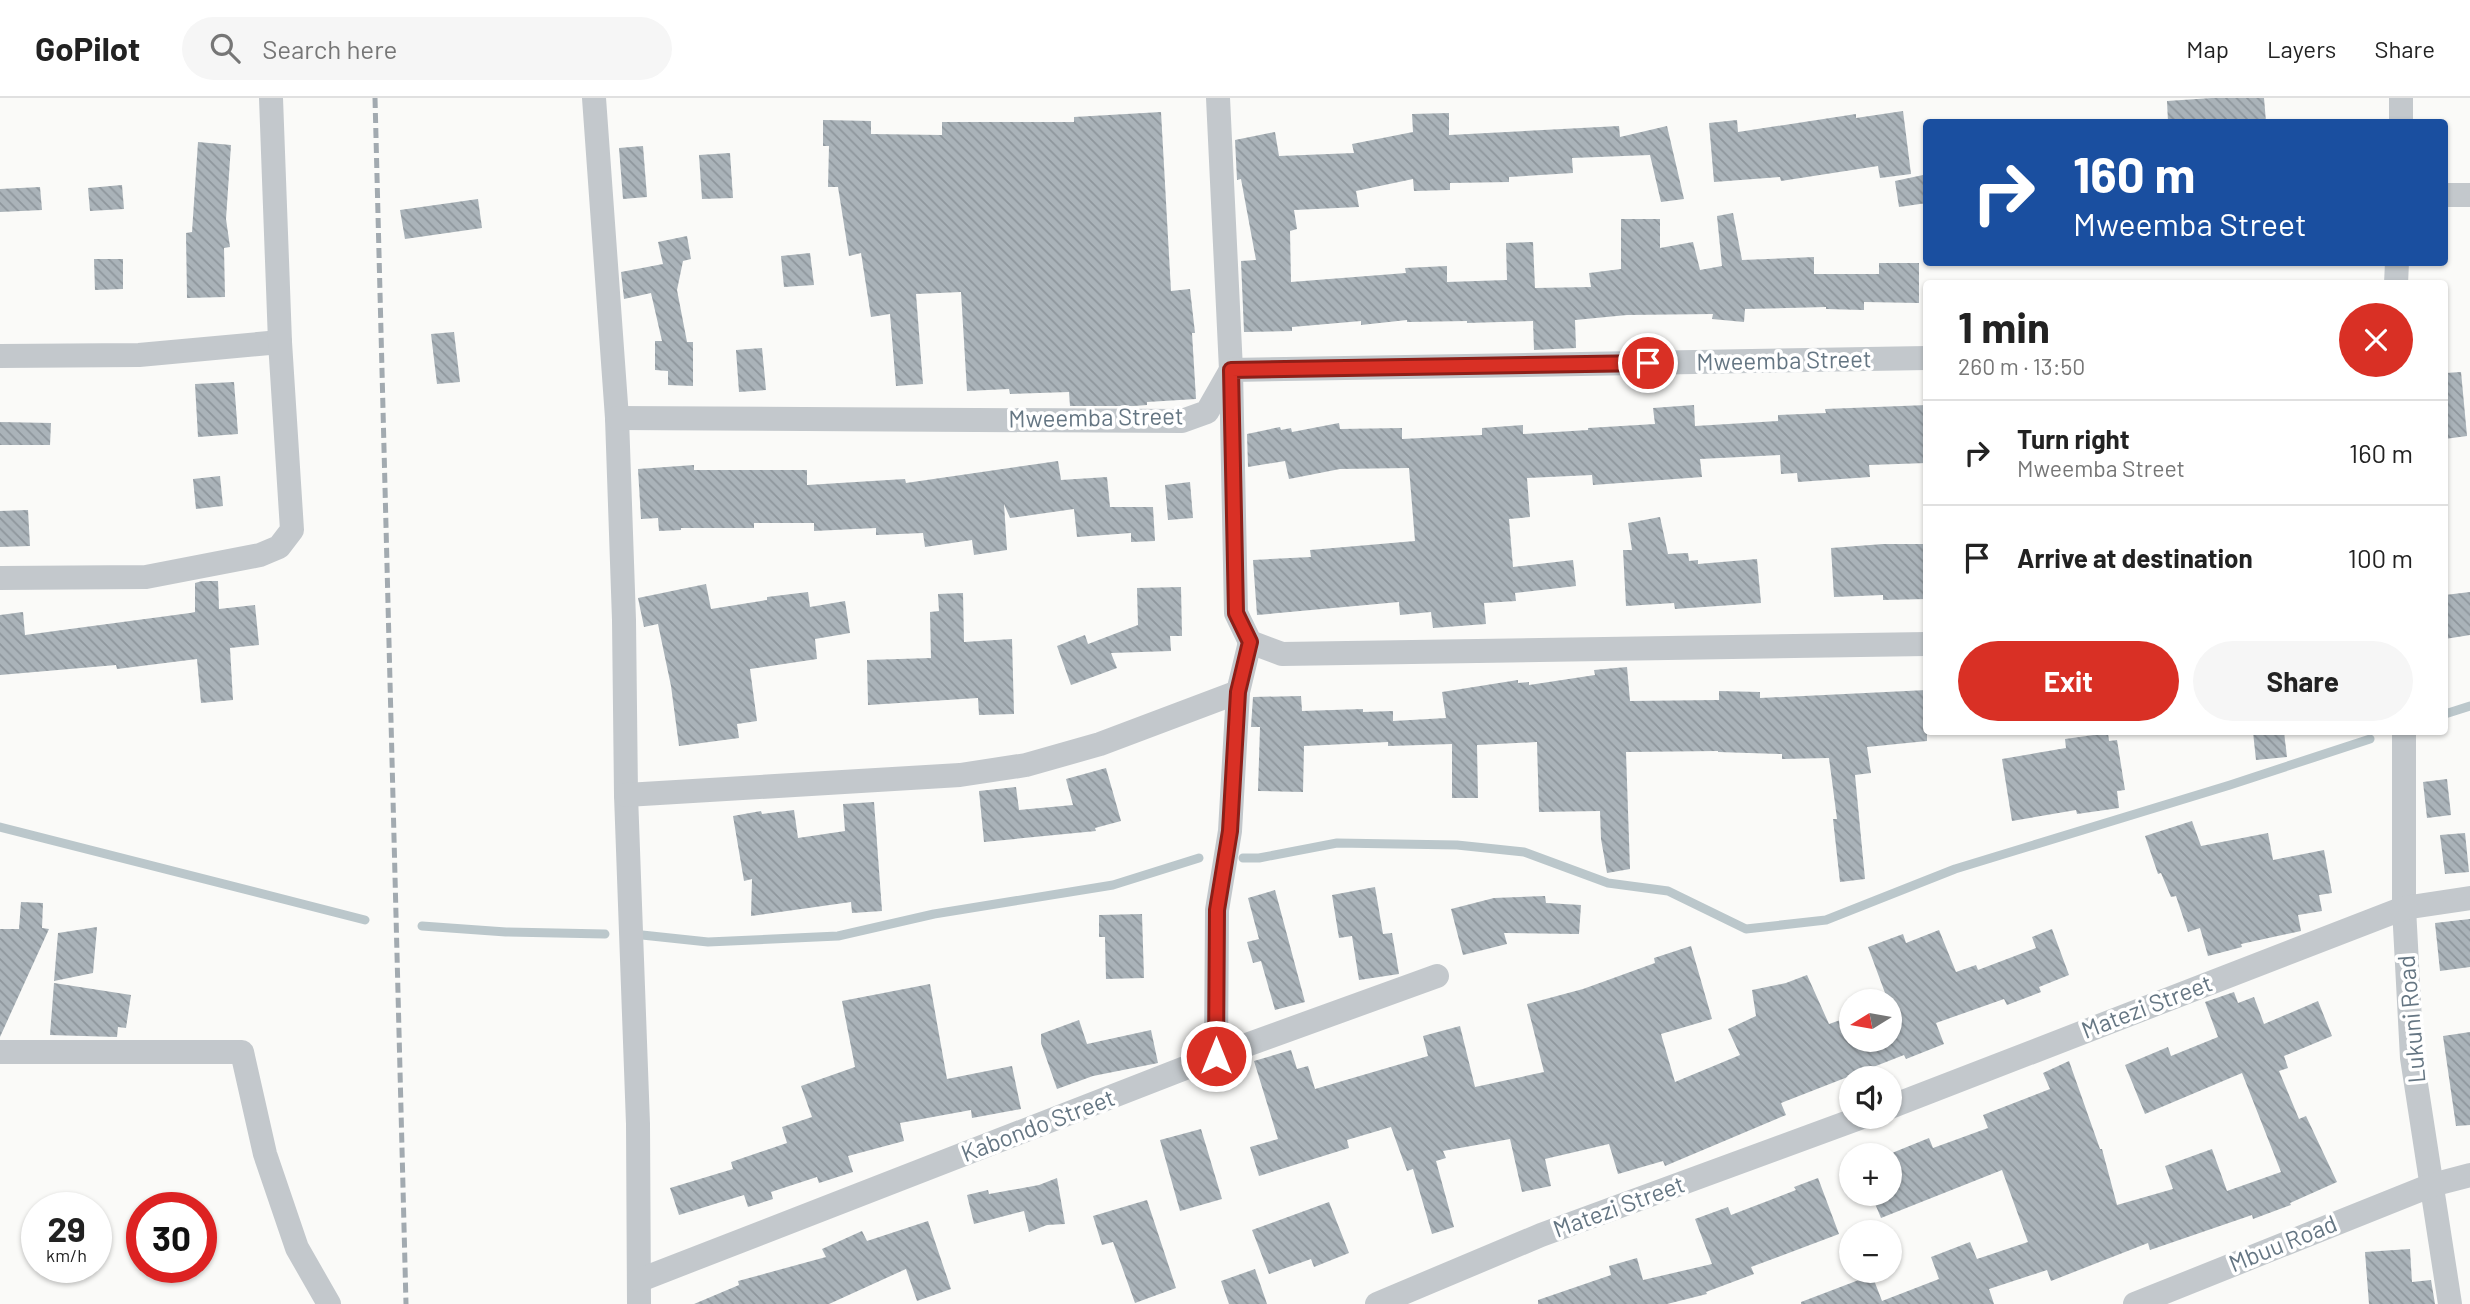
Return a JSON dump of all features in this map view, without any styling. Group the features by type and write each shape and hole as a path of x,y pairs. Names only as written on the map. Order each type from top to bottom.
{"street":[{"path":"0,578 146,577 260,555 279,547 292,530 280,342 271,98"},
{"path":"593,98 617,418 624,620 626,795 638,1124 640,1292"},
{"path":"1216,1056 1217,910 1230,831 1238,692 1250,642 1236,613 1231,370 1218,98"},
{"path":"2400,98 2401,119"},
{"path":"2448,195 2470,195"},
{"path":"0,356 139,355 280,342"},
{"name":"Mweemba Street","path":"617,418 1182,421 1207,412 1231,370 1923,358"},
{"path":"1250,642 1282,654 1923,644"},
{"path":"626,795 960,775 1026,765 1100,744 1238,692"},
{"name":"Lukuni Road","path":"2404,735 2404,908 2412,1058 2450,1304"},
{"name":"Matezi Street","path":"1902,1102 2404,908 2470,898"},
{"name":"Kabondo Street","path":"640,1292 1216,1056 1437,976"},
{"path":"0,1052 242,1052 265,1154 297,1248 329,1304"},
{"name":"Matezi Street","path":"1377,1304 1541,1235 1839,1126"},
{"name":"Mbuu Road","path":"2135,1304 2432,1185 2470,1175"}],"building":[{"path":"2264,98 2266,119 2168,119 2167,101"},
{"path":"1903,111 1911,174 1880,178 1878,166 1781,181 1780,177 1714,182 1709,123 1737,120 1738,132 1856,114 1856,118"},
{"path":"1161,112 1171,291 1190,289 1195,333 1192,333 1196,399 1147,402 1147,405 1134,406 1070,406 1069,392 1010,394 1009,389 967,391 961,292 916,294 923,384 896,386 890,314 871,317 861,253 849,256 838,187 828,187 829,146 823,146 823,120 871,121 871,134 942,135 942,122 1074,122 1074,117"},
{"path":"1449,113 1449,135 1619,126 1620,137 1667,126 1684,199 1661,202 1650,155 1572,158 1573,173 1509,177 1509,182 1450,183 1450,190 1414,191 1413,179 1356,191 1359,207 1294,210 1297,229 1290,231 1291,282 1406,273 1405,268 1447,266 1447,282 1507,280 1506,243 1533,242 1535,288 1591,287 1589,273 1621,269 1621,219 1660,219 1660,248 1693,242 1700,270 1722,266 1717,216 1733,213 1742,260 1814,257 1814,274 1879,274 1879,263 1919,263 1919,303 1864,302 1864,310 1826,307 1745,309 1744,322 1712,319 1713,314 1627,315 1575,320 1576,348 1534,350 1533,321 1467,323 1407,320 1361,325 1361,321 1292,327 1292,331 1244,332 1241,261 1256,260 1241,179 1237,180 1235,140 1275,132 1279,156 1354,153 1352,144 1413,132 1412,114"},
{"path":"198,142 231,145 226,219 230,247 224,248 225,297 187,298 186,233 192,232"},
{"path":"643,146 647,197 623,199 619,148"},
{"path":"730,153 733,198 702,199 699,155"},
{"path":"1923,175 1923,204 1899,207 1895,181"},
{"path":"122,185 124,209 90,211 88,188"},
{"path":"40,187 42,210 0,212 0,189"},
{"path":"478,199 482,228 405,239 400,210"},
{"path":"687,236 691,259 683,261 677,290 687,342 693,342 693,386 668,385 668,371 655,370 655,341 662,341 651,293 624,299 621,272 663,264 658,242"},
{"path":"810,253 814,285 784,287 781,256"},
{"path":"94,259 123,259 123,289 95,290"},
{"path":"454,332 460,382 437,384 431,334"},
{"path":"762,348 766,390 739,392 736,350"},
{"path":"2461,372 2467,436 2448,439 2448,373"},
{"path":"234,382 238,434 198,437 195,384"},
{"path":"1694,405 1695,426 1778,421 1778,415 1826,413 1825,409 1923,405 1923,463 1869,465 1870,477 1798,482 1797,473 1781,474 1780,455 1700,459 1702,477 1593,485 1592,475 1527,478 1530,517 1509,519 1513,567 1573,560 1576,586 1515,593 1516,601 1484,603 1486,624 1433,628 1431,612 1400,615 1399,602 1257,615 1253,560 1311,557 1310,550 1415,541 1409,468 1340,469 1289,479 1285,461 1248,467 1247,434 1280,427 1281,430 1291,428 1292,432 1339,423 1340,429 1402,428 1402,439 1482,435 1482,428 1523,425 1523,434 1588,430 1655,424 1653,408"},
{"path":"0,422 51,423 50,445 0,445"},
{"path":"1058,461 1061,480 1107,477 1110,507 1153,507 1155,541 1131,542 1131,533 1077,537 1074,509 1010,518 1004,504 1007,550 974,555 972,540 925,547 923,533 876,535 876,528 814,531 814,523 754,523 754,528 681,528 659,531 658,518 641,519 638,469 694,465 694,470 807,470 807,485 905,479 906,483"},
{"path":"220,476 223,506 196,509 193,479"},
{"path":"1190,482 1193,518 1168,520 1165,485"},
{"path":"28,510 30,546 0,547 0,511"},
{"path":"1660,517 1668,554 1688,553 1689,561 1698,560 1698,564 1757,559 1761,603 1675,609 1674,603 1626,606 1623,550 1632,550 1628,523"},
{"path":"1923,544 1923,599 1883,600 1883,595 1834,597 1831,548"},
{"path":"218,581 219,609 255,605 259,645 230,648 233,700 201,703 197,659 117,669 116,665 0,675 0,615 23,612 25,635 190,613 195,612 195,583"},
{"path":"706,584 711,609 767,600 767,597 808,592 810,607 845,601 850,633 815,639 817,659 750,669 757,721 737,724 739,738 679,746 671,686 658,624 644,627 638,598"},
{"path":"1181,587 1182,636 1170,636 1171,651 1111,653 1117,668 1071,685 1057,646 1085,635 1088,644 1138,625 1137,588"},
{"path":"2470,592 2470,635 2448,639 2448,595"},
{"path":"963,593 964,642 1012,639 1014,714 979,715 978,698 868,705 867,660 931,658 930,612 939,611 938,594"},
{"path":"1627,667 1630,701 1719,700 1719,691 1760,692 1760,698 1923,690 1923,735 1927,735 1927,741 1867,747 1871,773 1855,775 1865,879 1840,882 1833,819 1837,819 1829,758 1782,759 1782,754 1718,751 1626,752 1630,869 1607,873 1601,839 1600,811 1539,812 1537,742 1477,745 1478,798 1452,798 1452,744 1388,746 1388,742 1304,746 1303,792 1258,791 1260,727 1251,727 1253,697 1301,696 1302,711 1393,711 1393,721 1446,718 1442,692 1518,680 1518,683 1529,682 1529,685 1595,675 1594,670"},
{"path":"2108,735 2109,741 2117,740 2125,790 2117,791 2119,808 2077,814 2076,810 2012,821 2002,759 2066,748 2065,739"},
{"path":"2253,735 2284,735 2287,757 2256,760"},
{"path":"1106,768 1121,821 1095,828 1096,831 984,842 979,791 1016,787 1019,810 1073,805 1066,779"},
{"path":"2447,779 2451,815 2427,818 2423,782"},
{"path":"874,802 882,911 852,913 851,902 751,916 752,879 744,881 733,816 761,811 762,814 794,810 798,838 845,831 843,804"},
{"path":"2192,821 2201,846 2268,833 2273,860 2324,850 2332,893 2319,895 2322,911 2298,915 2301,931 2241,944 2242,947 2208,956 2200,928 2188,932 2176,896 2171,897 2161,873 2158,874 2145,836"},
{"path":"2465,833 2469,872 2445,874 2440,835"},
{"path":"1375,887 1383,934 1392,933 1399,974 1359,980 1352,936 1339,938 1332,895"},
{"path":"1275,890 1305,1002 1275,1010 1261,961 1253,963 1247,942 1259,939 1248,898"},
{"path":"1545,896 1546,903 1581,905 1579,934 1504,933 1507,944 1463,955 1451,909 1494,898"},
{"path":"21,902 43,903 42,928 49,929 0,1037 0,929 19,929"},
{"path":"1142,914 1144,978 1106,979 1105,937 1099,937 1099,915"},
{"path":"2470,919 2470,967 2440,971 2435,923"},
{"path":"97,927 93,973 54,981 58,933"},
{"path":"2052,929 2069,975 2039,987 2041,992 2007,1005 2004,999 1936,1023 1944,1044 1906,1059 1904,1055 1876,1066 1839,1066 1839,1080 1781,1103 1786,1115 1665,1166 1663,1161 1618,1174 1609,1144 1545,1159 1551,1186 1522,1192 1510,1139 1443,1151 1446,1158 1436,1161 1454,1227 1432,1234 1413,1169 1407,1171 1391,1127 1347,1140 1349,1148 1259,1176 1250,1147 1278,1139 1254,1061 1291,1050 1297,1069 1308,1066 1315,1089 1428,1056 1423,1036 1460,1026 1475,1087 1544,1072 1527,1004 1583,989 1655,963 1654,958 1691,946 1712,1019 1661,1034 1675,1082 1740,1055 1728,1029 1756,1016 1752,990 1786,983 1807,975 1829,1024 1839,1021 1839,1052 1902,1052 1902,989 1884,989 1868,947 1903,934 1906,943 1939,930 1956,972 1976,965 1978,970 2036,948 2032,937"},
{"path":"54,983 131,995 126,1028 118,1027 117,1037 50,1035"},
{"path":"930,984 947,1079 1012,1066 1021,1109 972,1118 971,1110 900,1123 904,1141 848,1156 853,1172 819,1183 817,1177 771,1192 773,1199 748,1207 744,1195 679,1215 670,1188 733,1169 731,1162 787,1143 782,1127 812,1117 801,1086 855,1067 842,1001"},
{"path":"2234,992 2238,1003 2254,997 2264,1024 2318,1001 2332,1036 2284,1056 2288,1068 2279,1071 2299,1119 2306,1116 2337,1182 2290,1203 2291,1205 2253,1219 2252,1215 2150,1250 2148,1243 2051,1281 2047,1270 1989,1289 1994,1304 1801,1304 1851,1283 1875,1283 1882,1301 1939,1279 1931,1257 1970,1242 1977,1259 2028,1242 2002,1170 1881,1218 1876,1206 1902,1206 1902,1149 1929,1138 1933,1148 1988,1128 1983,1115 2050,1089 2043,1073 2069,1061 2102,1149 2117,1205 2173,1189 2165,1166 2212,1149 2227,1191 2281,1172 2242,1073 2145,1114 2125,1065 2168,1047 2171,1056 2218,1037 2205,1002"},
{"path":"1079,1020 1087,1044 1151,1030 1158,1063 1093,1076 1057,1089 1041,1043 1041,1034"},
{"path":"2470,1032 2470,1125 2456,1126 2443,1036"},
{"path":"1201,1129 1222,1199 1180,1211 1160,1140"},
{"path":"1057,1178 1065,1224 1047,1225 1029,1232 1024,1211 974,1224 967,1195 1039,1185"},
{"path":"1818,1178 1839,1234 1751,1267 1754,1274 1706,1292 1707,1294 1667,1304 1538,1304 1538,1300 1611,1275 1609,1266 1637,1258 1643,1280 1712,1264 1695,1219 1728,1207 1731,1215 1796,1190 1794,1187"},
{"path":"1147,1200 1176,1288 1135,1303 1113,1242 1102,1245 1093,1216"},
{"path":"1329,1202 1349,1253 1314,1267 1311,1259 1269,1274 1252,1230"},
{"path":"928,1221 951,1289 917,1301 906,1269 829,1304 694,1304 739,1285 738,1281 826,1257 822,1249 862,1231 867,1241"},
{"path":"2410,1249 2412,1282 2431,1280 2435,1304 2369,1304 2365,1252"},
{"path":"1255,1269 1267,1304 1229,1304 1221,1281"}],"waterway":[{"path":"2448,713 2470,706"},
{"path":"1243,858 1259,858 1337,843 1457,845 1524,852 1608,883 1668,891 1746,929 1826,920 1955,869 2370,739"},
{"path":"0,827 365,920"},
{"path":"642,935 708,942 838,936 934,914 1113,885 1199,858"},
{"path":"422,926 506,932 605,934"}],"railway":[{"path":"375,98 406,1304"}],"route":[{"path":"1216,1056 1217,910 1230,831 1238,692 1250,642 1236,613 1231,370 1648,363"}]}
